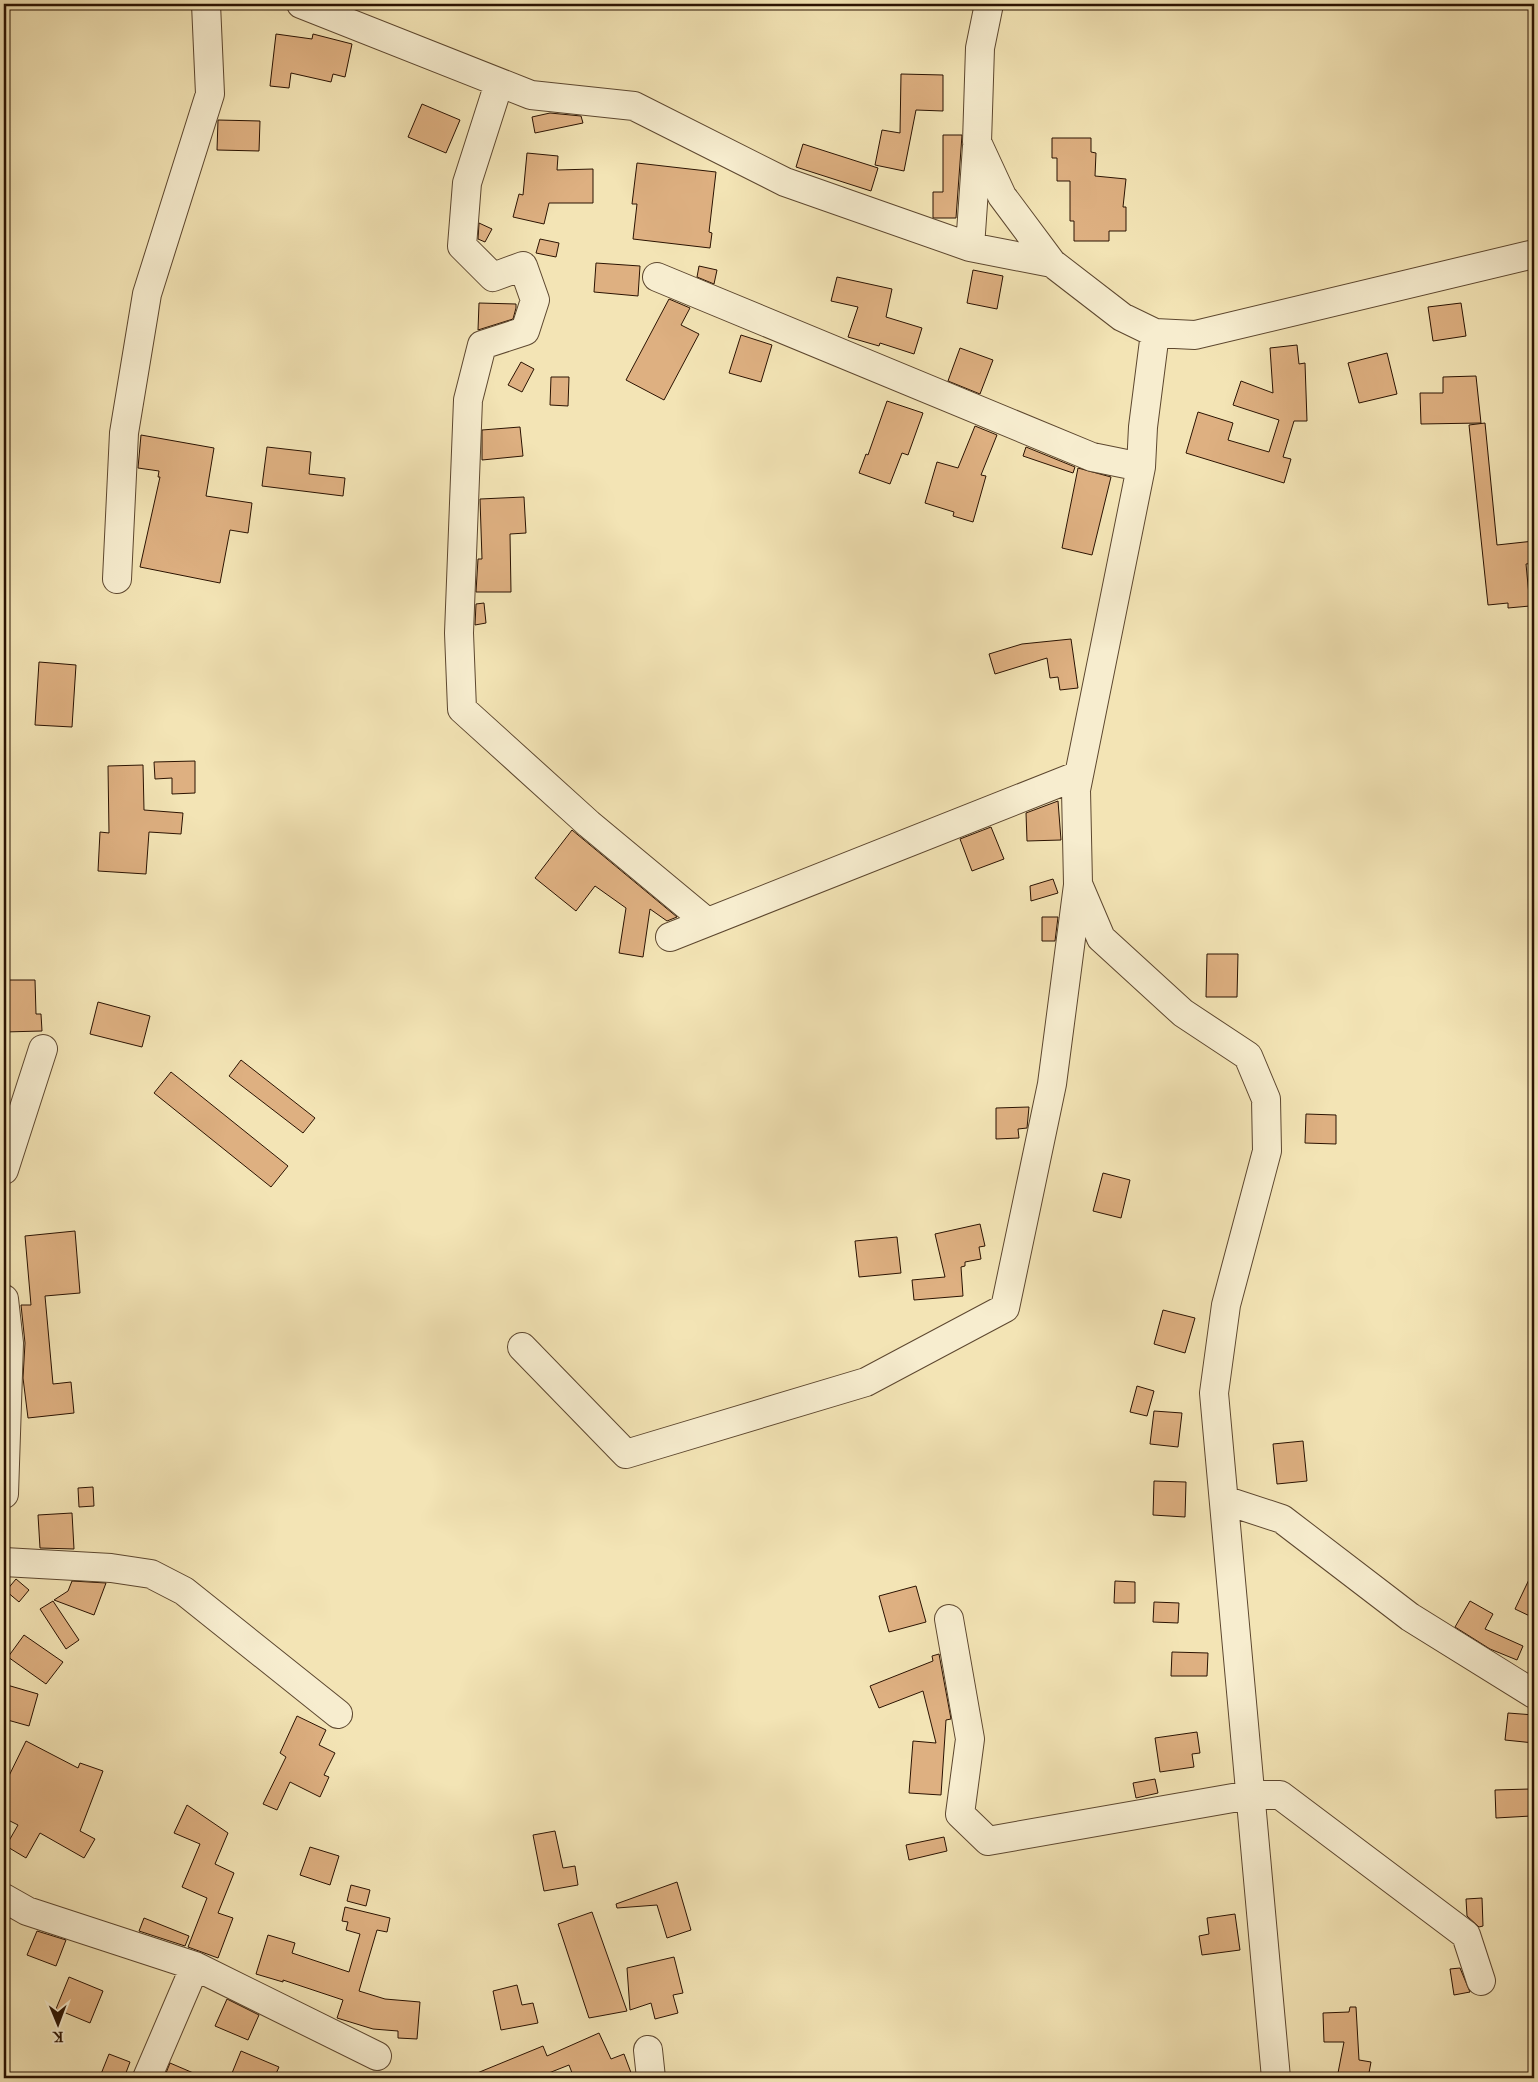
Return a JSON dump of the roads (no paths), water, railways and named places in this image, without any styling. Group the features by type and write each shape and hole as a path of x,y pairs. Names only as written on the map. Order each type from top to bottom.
{"street":[{"path":"117,579 124,433 147,294 210,94 206,4"},
{"path":"301,4 531,95 634,106 785,182 970,247 1052,263"},
{"path":"970,247 977,142 980,48 989,4"},
{"path":"499,83 467,183 462,246 493,277 524,266 536,300 525,331 482,345 468,400 459,633 462,709 589,824 707,922"},
{"path":"977,142 1002,196 1052,263 1122,317 1155,333 1195,335 1534,254"},
{"path":"656,276 1092,457 1141,467"},
{"path":"522,1347 626,1454 866,1382 1005,1308 1052,1084 1078,884 1076,790 1141,467 1143,428 1155,333"},
{"path":"670,937 1079,775"},
{"path":"1078,884 1101,938 1183,1013 1248,1056 1266,1099 1267,1151 1226,1305 1214,1393 1276,2078"},
{"path":"4,1170 43,1049"},
{"path":"4,1299 9,1343 4,1494"},
{"path":"1224,1500 1282,1519 1410,1617 1534,1694"},
{"path":"4,1562 111,1568 151,1574 184,1591 338,1714"},
{"path":"949,1619 970,1739 960,1814 988,1841 1250,1795 1280,1795 1466,1935 1481,1981"},
{"path":"4,1898 27,1911 195,1966 377,2056"},
{"path":"147,2078 195,1966"},
{"path":"648,2050 651,2078"}]}
